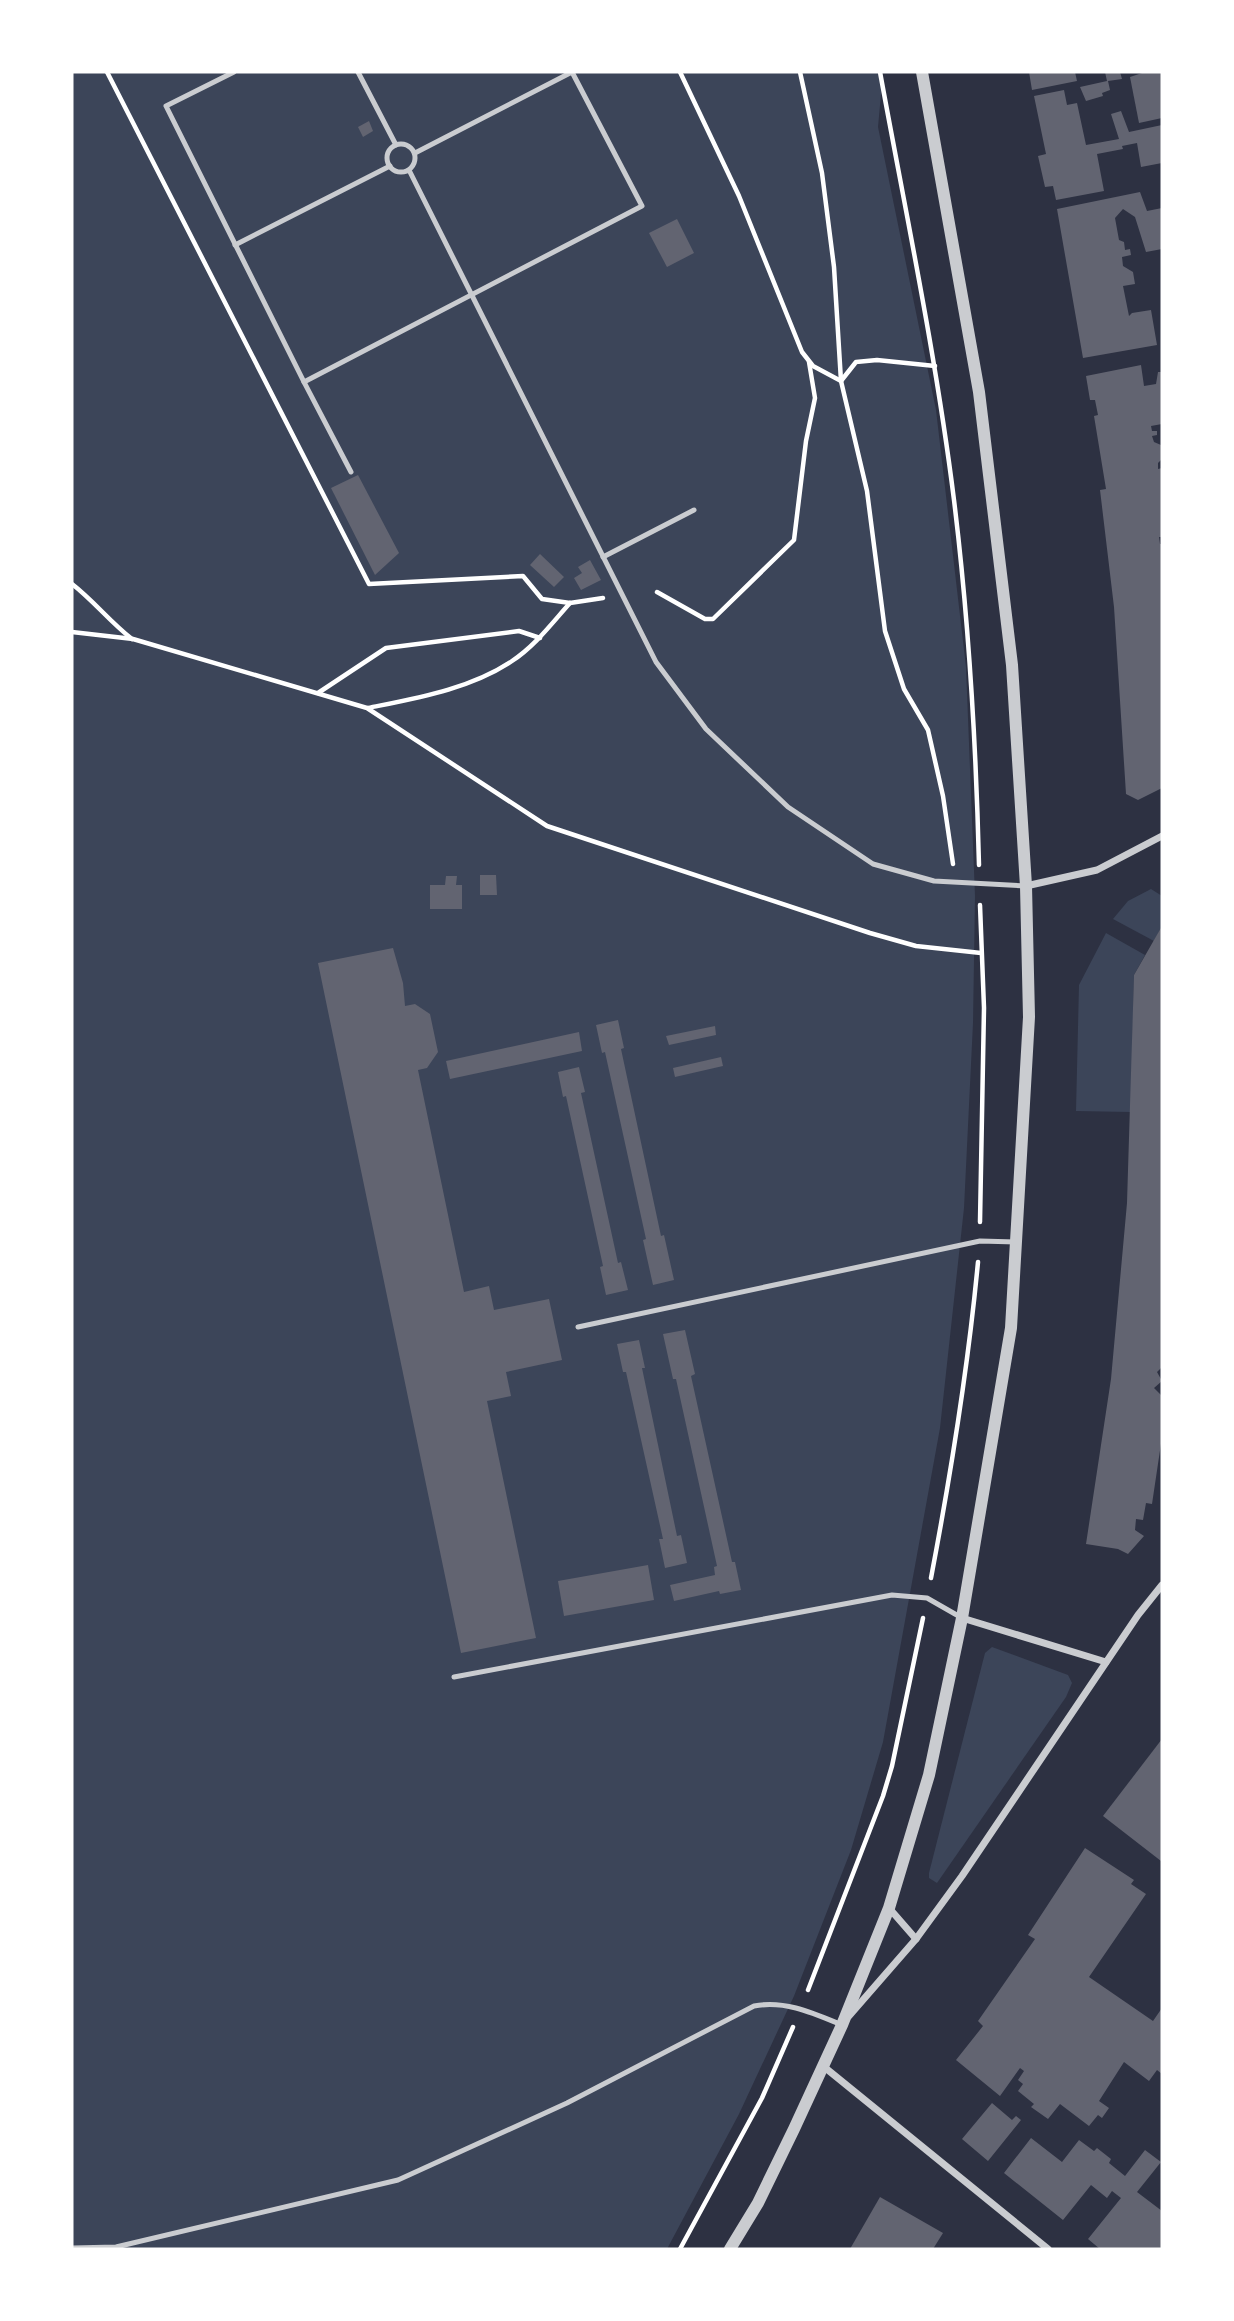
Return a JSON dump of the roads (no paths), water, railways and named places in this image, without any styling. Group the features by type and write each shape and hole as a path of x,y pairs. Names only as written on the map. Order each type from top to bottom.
{"street":[{"path":"730,2249 758,2203 823,2066 889,1908 929,1775 962,1618 1011,1328 1029,1017 1026,886 1012,665 979,392 922,72"},
{"path":"1026,886 1097,870 1162,836"},
{"path":"842,2025 916,1939 962,1876 1138,1615 1162,1586"},
{"path":"962,1618 1106,1662"},
{"path":"889,1908 916,1939"},
{"path":"823,2066 1048,2249"}],"lane":[{"path":"234,72 166,106 351,471"},
{"path":"358,72 396,145"},
{"path":"304,382 642,205 572,72 415,153"},
{"path":"407,145 415,153 416,160 409,170 395,171 390,166 390,148 407,145"},
{"path":"235,245 390,166"},
{"path":"409,170 656,662 706,729 788,807 873,864 934,881 1026,886"},
{"path":"603,557 694,510"},
{"path":"578,1326 980,1241 1016,1242"},
{"path":"454,1677 892,1595 927,1598 962,1618"},
{"path":"72,2248 116,2247 398,2180 568,2103 754,2006 769,2003 801,2008 842,2025"}]}
